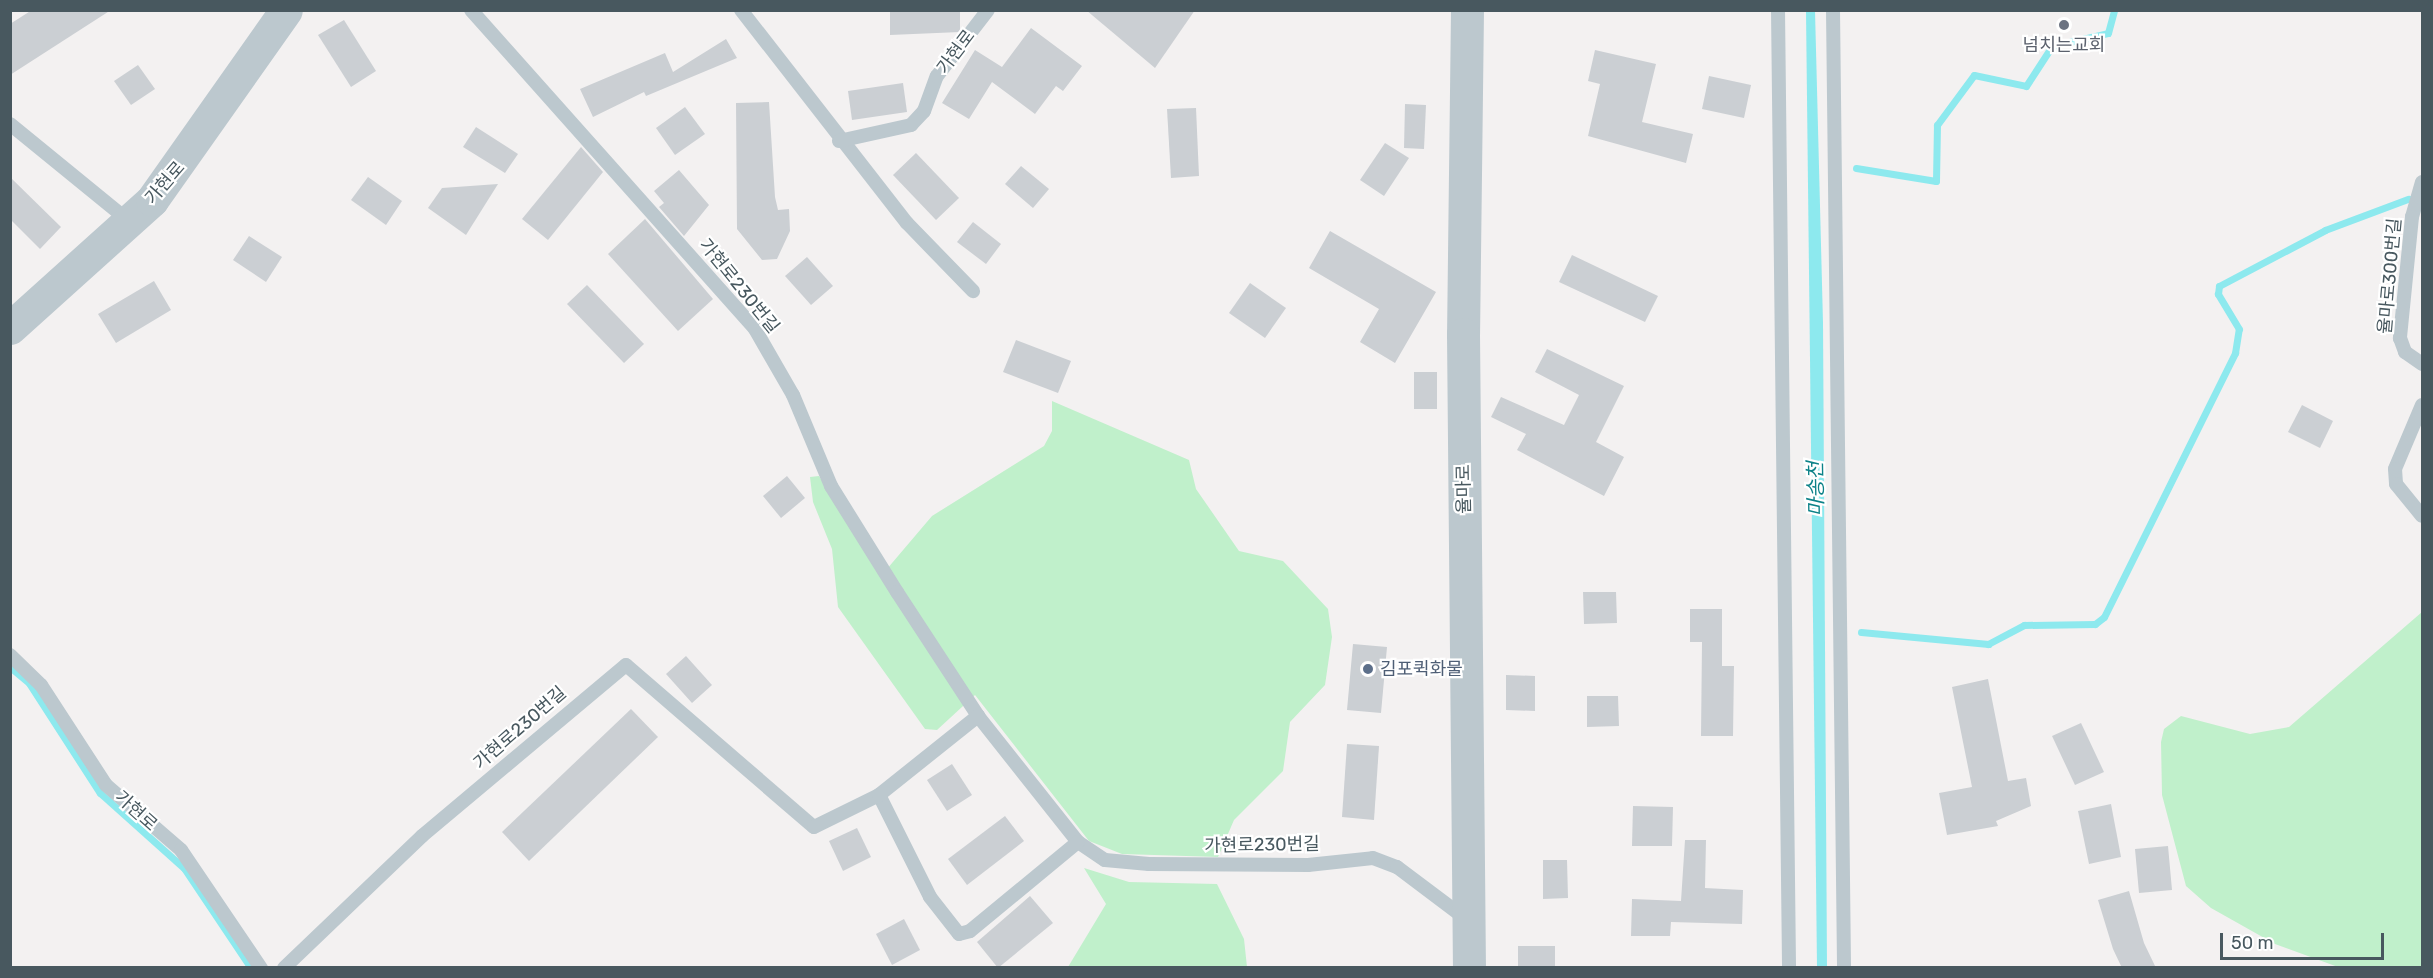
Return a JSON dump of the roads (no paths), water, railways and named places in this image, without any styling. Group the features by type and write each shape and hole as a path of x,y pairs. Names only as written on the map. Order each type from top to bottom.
{"street":[{"name":"가현로","path":"10,327 129,221 189,155 286,10"},
{"name":"율마로","path":"1467,10 1462,334 1469,968"}],"lane":[{"name":"가현로230번길","path":"471,10 755,329 793,395 831,486 978,716 1077,842 1105,860 1149,864 1308,865 1373,858 1397,867 1469,921"},
{"path":"741,10 839,141 973,291"},
{"name":"가현로","path":"839,141 911,125 924,111 937,76 988,10"},
{"path":"1778,10 1789,968"},
{"path":"1833,10 1844,968"},
{"path":"10,124 129,221"},
{"name":"율마로300번길","path":"2422,182 2412,217 2400,338 2405,352 2422,364"},
{"path":"2422,405 2395,469 2396,484 2422,516"},
{"name":"가현로","path":"10,655 41,685 106,785 181,850 261,968"},
{"name":"가현로230번길","path":"284,968 422,836 626,664 814,827 879,795 978,716"},
{"path":"879,795 930,897 959,934 970,931 1077,842"}],"water":[{"name":"마송천","path":"1806,11 1815,11 1823,323 1827,968 1817,967"}],"waterway":[{"path":"1856,168 1936,181 1937,125 1974,75 2026,86 2052,46 2108,33 2114,10"},
{"path":"1861,632 1988,644 2024,625 2095,624 2104,617 2235,353 2239,329 2218,294 2219,286 2325,230 2408,199"},
{"path":"10,667 29,683 100,793 184,868 251,968"}],"place":[{"name":"넘치는교회","path":"2064,25"},
{"name":"김포퀵화물","path":"1368,669"}]}
